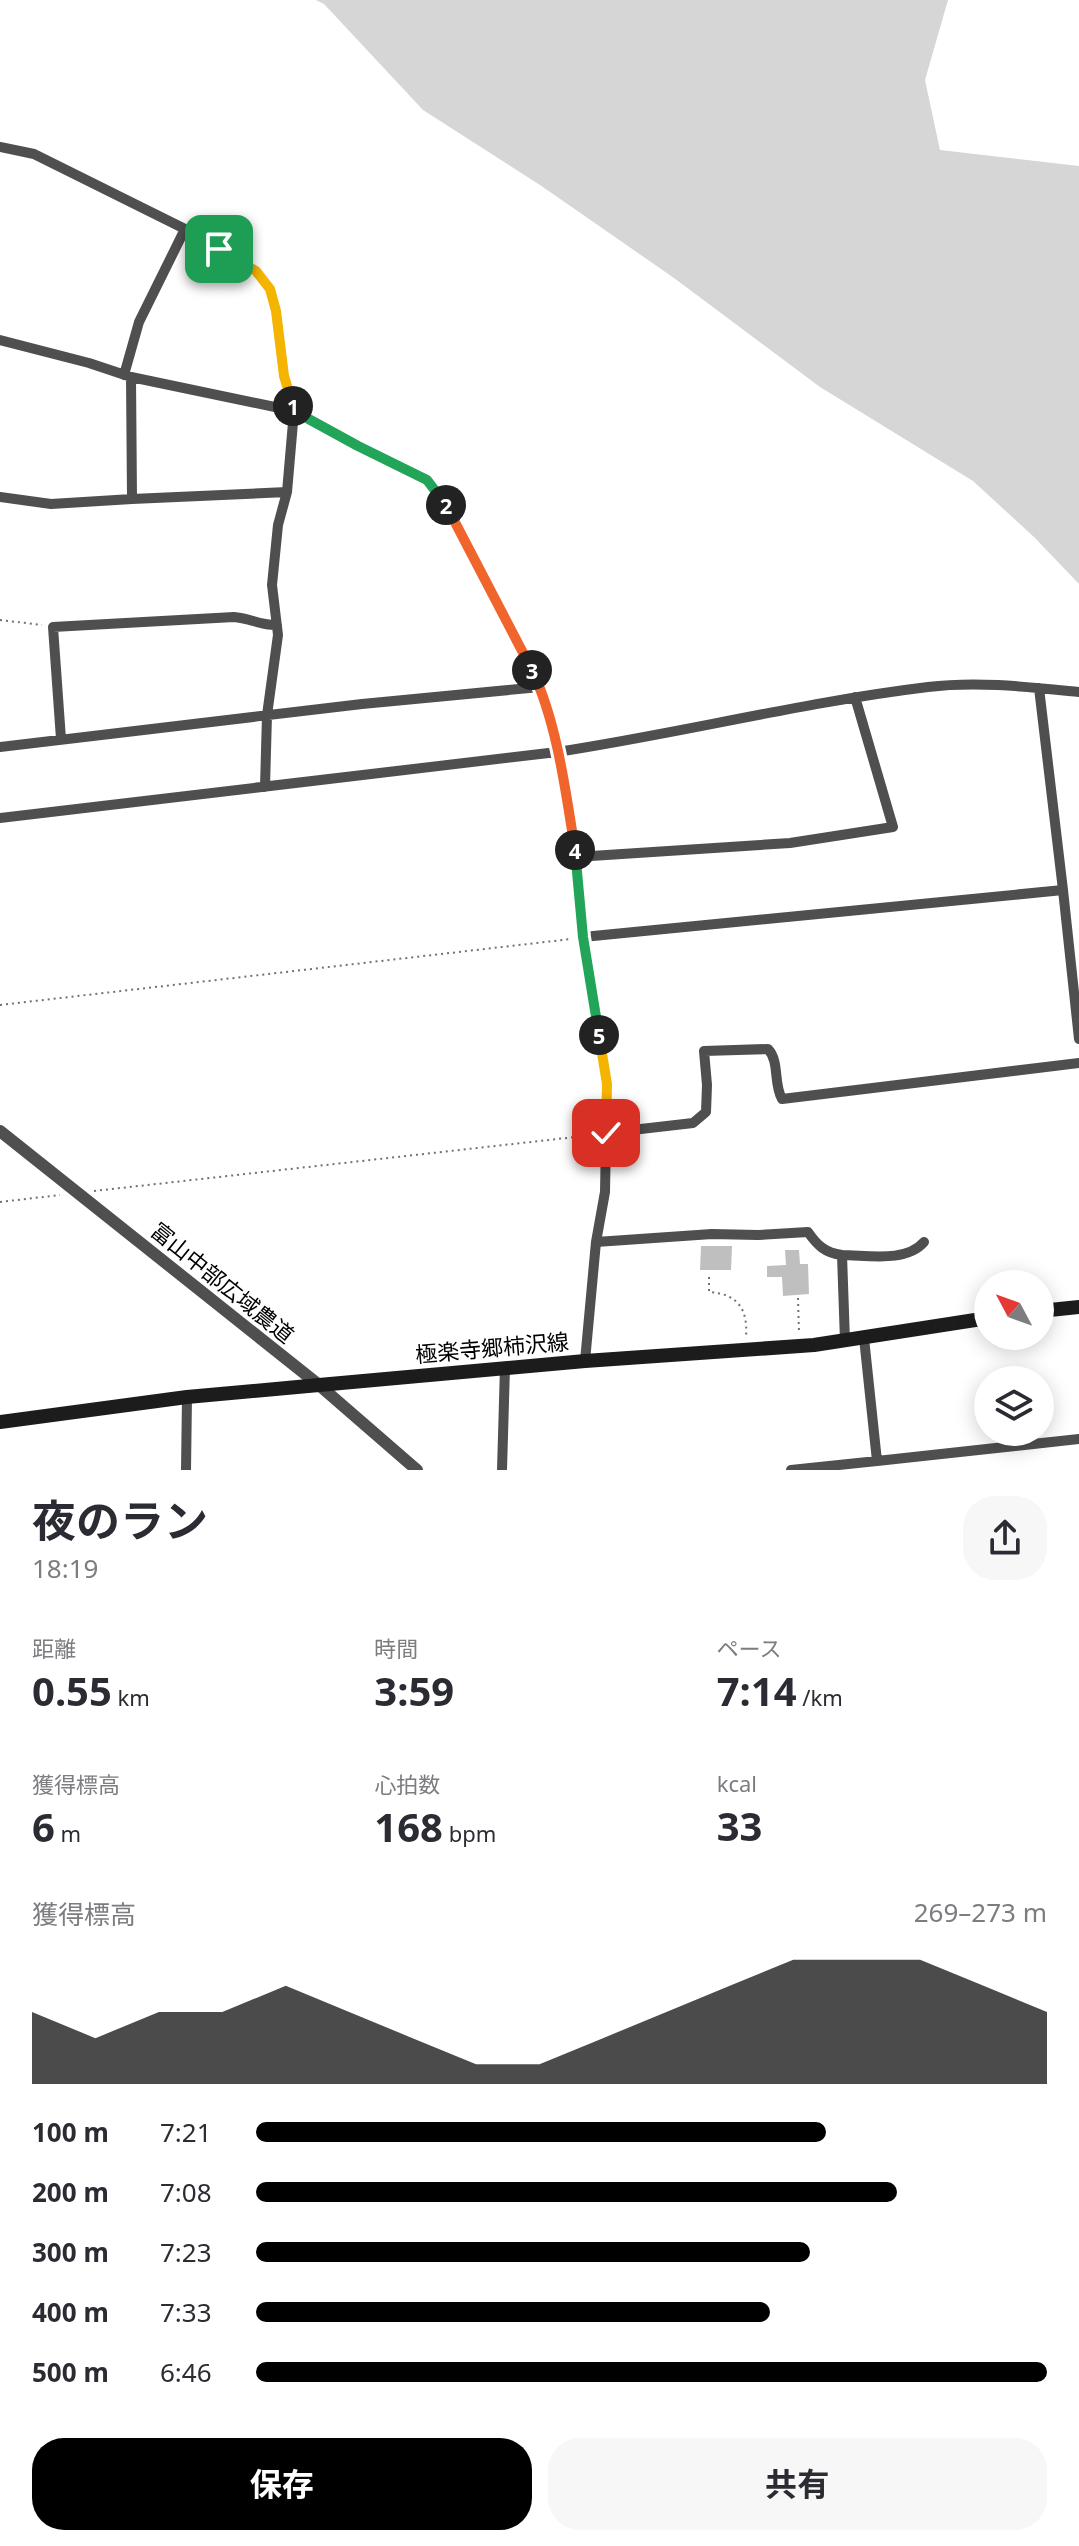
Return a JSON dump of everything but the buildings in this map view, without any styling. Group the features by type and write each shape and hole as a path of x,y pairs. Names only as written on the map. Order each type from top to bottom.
{"main road":[{"path":"1054,1310 1079,1307"},
{"name":"極楽寺郷柿沢線","path":"0,1422 187,1397 505,1367 800,1346 974,1320"}],"street":[{"path":"0,147 34,154 185,229 256,271 270,289 276,311 284,376 294,411 287,492 278,525 272,585 278,635 267,715 265,787"},
{"path":"132,499 127,376 139,322 185,229"},
{"path":"0,340 127,376 294,411 427,480 439,493 540,687 557,752 576,857 583,937 607,1084 605,1192 596,1242 585,1361"},
{"path":"0,497 51,504 287,492"},
{"path":"61,739 53,627 234,617 277,625"},
{"path":"0,818 557,752 924,687 984,685 1079,692"},
{"path":"0,747 437,696 540,687"},
{"path":"1039,688 1079,1039"},
{"path":"576,857 790,843 893,827 855,697"},
{"path":"583,937 1063,890"},
{"path":"606,1133 693,1123 706,1112 704,1051 768,1049 773,1054 778,1092 782,1099 1079,1063"},
{"name":"富山中部広域農道","path":"0,1131 319,1385 417,1470"},
{"path":"596,1242 712,1234 808,1232 818,1246 842,1255 906,1254 924,1242"},
{"path":"842,1255 845,1341"},
{"path":"864,1338 877,1461"},
{"path":"502,1470 505,1367"},
{"path":"186,1470 187,1397"},
{"path":"791,1470 1079,1439"}],"path":[{"path":"0,620 53,627"},
{"path":"0,1005 583,937"},
{"path":"0,1202 606,1133"},
{"path":"709,1277 709,1292 727,1293 743,1309 747,1323 745,1350"},
{"path":"798,1298 800,1346"}],"shaded area":[{"path":"316,0 948,0 925,80 940,150 1079,166 1079,584 973,481 820,387 674,278 540,185 423,110 324,4"}],"route":[{"path":"219,249 256,271 270,289 276,311 284,376 294,411 427,480 439,493 540,687 564,780 576,857 583,937 607,1084 606,1133"}]}
